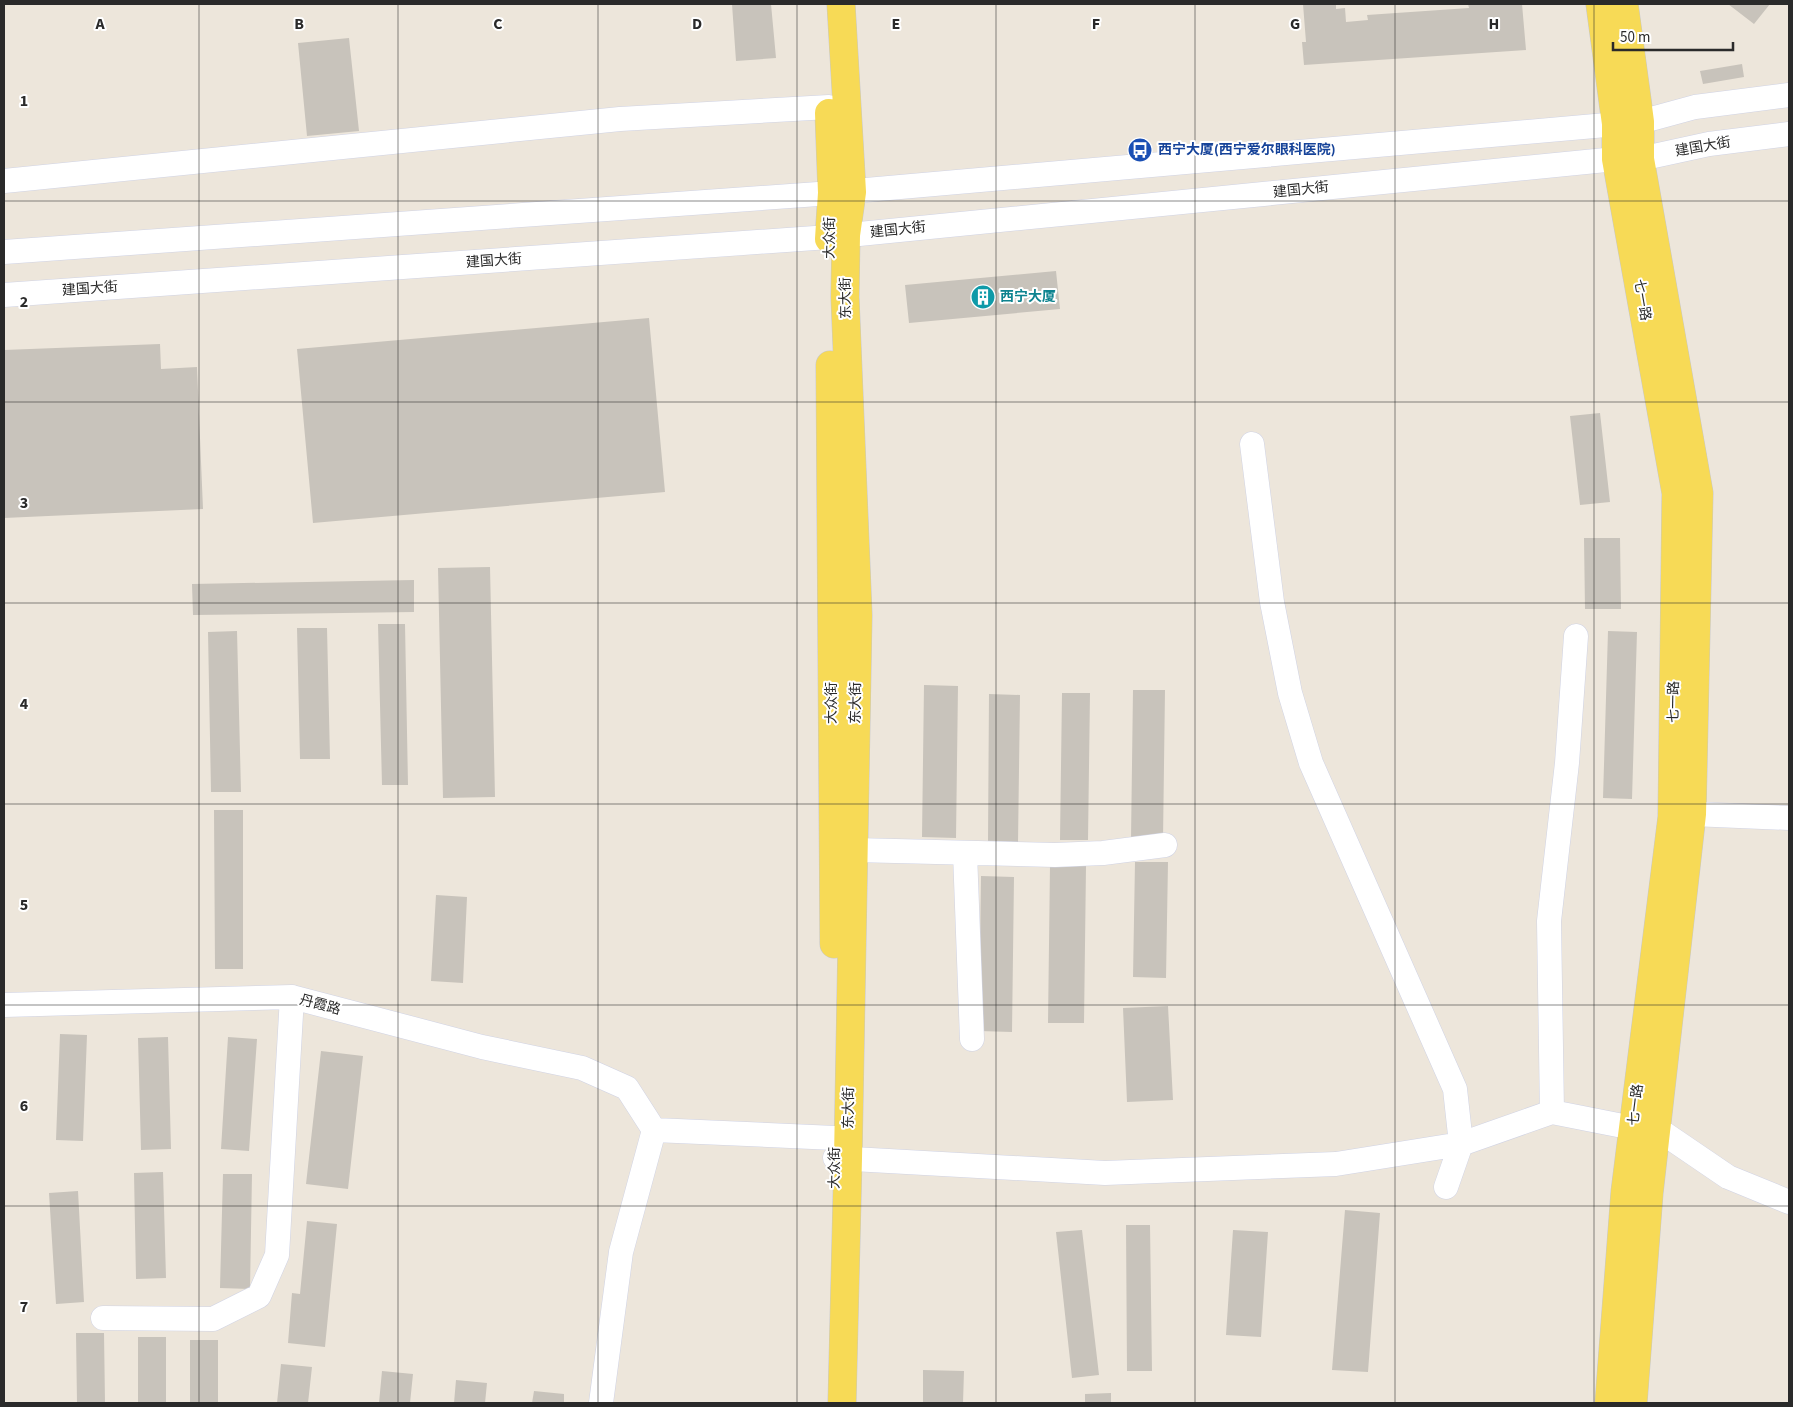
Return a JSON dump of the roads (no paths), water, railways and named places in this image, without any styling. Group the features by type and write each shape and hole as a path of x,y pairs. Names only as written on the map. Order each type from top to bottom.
{"main road":[{"path":"824,4 828,55 829,107 842,192"},
{"name":"东大街","path":"841,4 842,192 837,236 845,297 858,615 854,850 840,1151 842,1403"},
{"name":"七一路","path":"1600,4 1628,123"},
{"name":"七一路","path":"1624,4 1628,159 1676,493 1672,817 1645,1128 1648,1193 1633,1403"},
{"name":"七一路","path":"1609,1403 1625,1192 1645,1128 1692,814 1699,493 1628,159"},
{"name":"大众街","path":"827,1403 840,1151 837,236"}],"street":[{"path":"4,252 842,192 1628,123 1695,107 1789,95"},
{"path":"4,181 620,119 829,107"},
{"name":"建国大街","path":"4,295 837,236 1628,159 1709,144 1789,134"},
{"path":"1252,444 1272,602 1292,702 1311,763 1455,1089 1461,1144 1446,1187"},
{"path":"1552,1112 1549,921 1567,764 1576,636"},
{"path":"1692,814 1789,818"},
{"path":"854,850 1055,855 1102,853 1165,845"},
{"path":"965,853 972,1039"},
{"path":"103,1318 214,1319 259,1296 277,1255 292,997"},
{"name":"丹霞路","path":"4,1005 292,997 482,1047 582,1068 626,1088 654,1130"},
{"path":"601,1403 622,1252 654,1130 840,1151 1105,1173 1336,1164 1461,1144 1552,1112 1645,1128 1728,1177 1789,1202"}],"place":[{"name":"西宁大厦(西宁爱尔眼科医院)","path":"1140,150"},
{"name":"西宁大厦","path":"983,297"}]}
